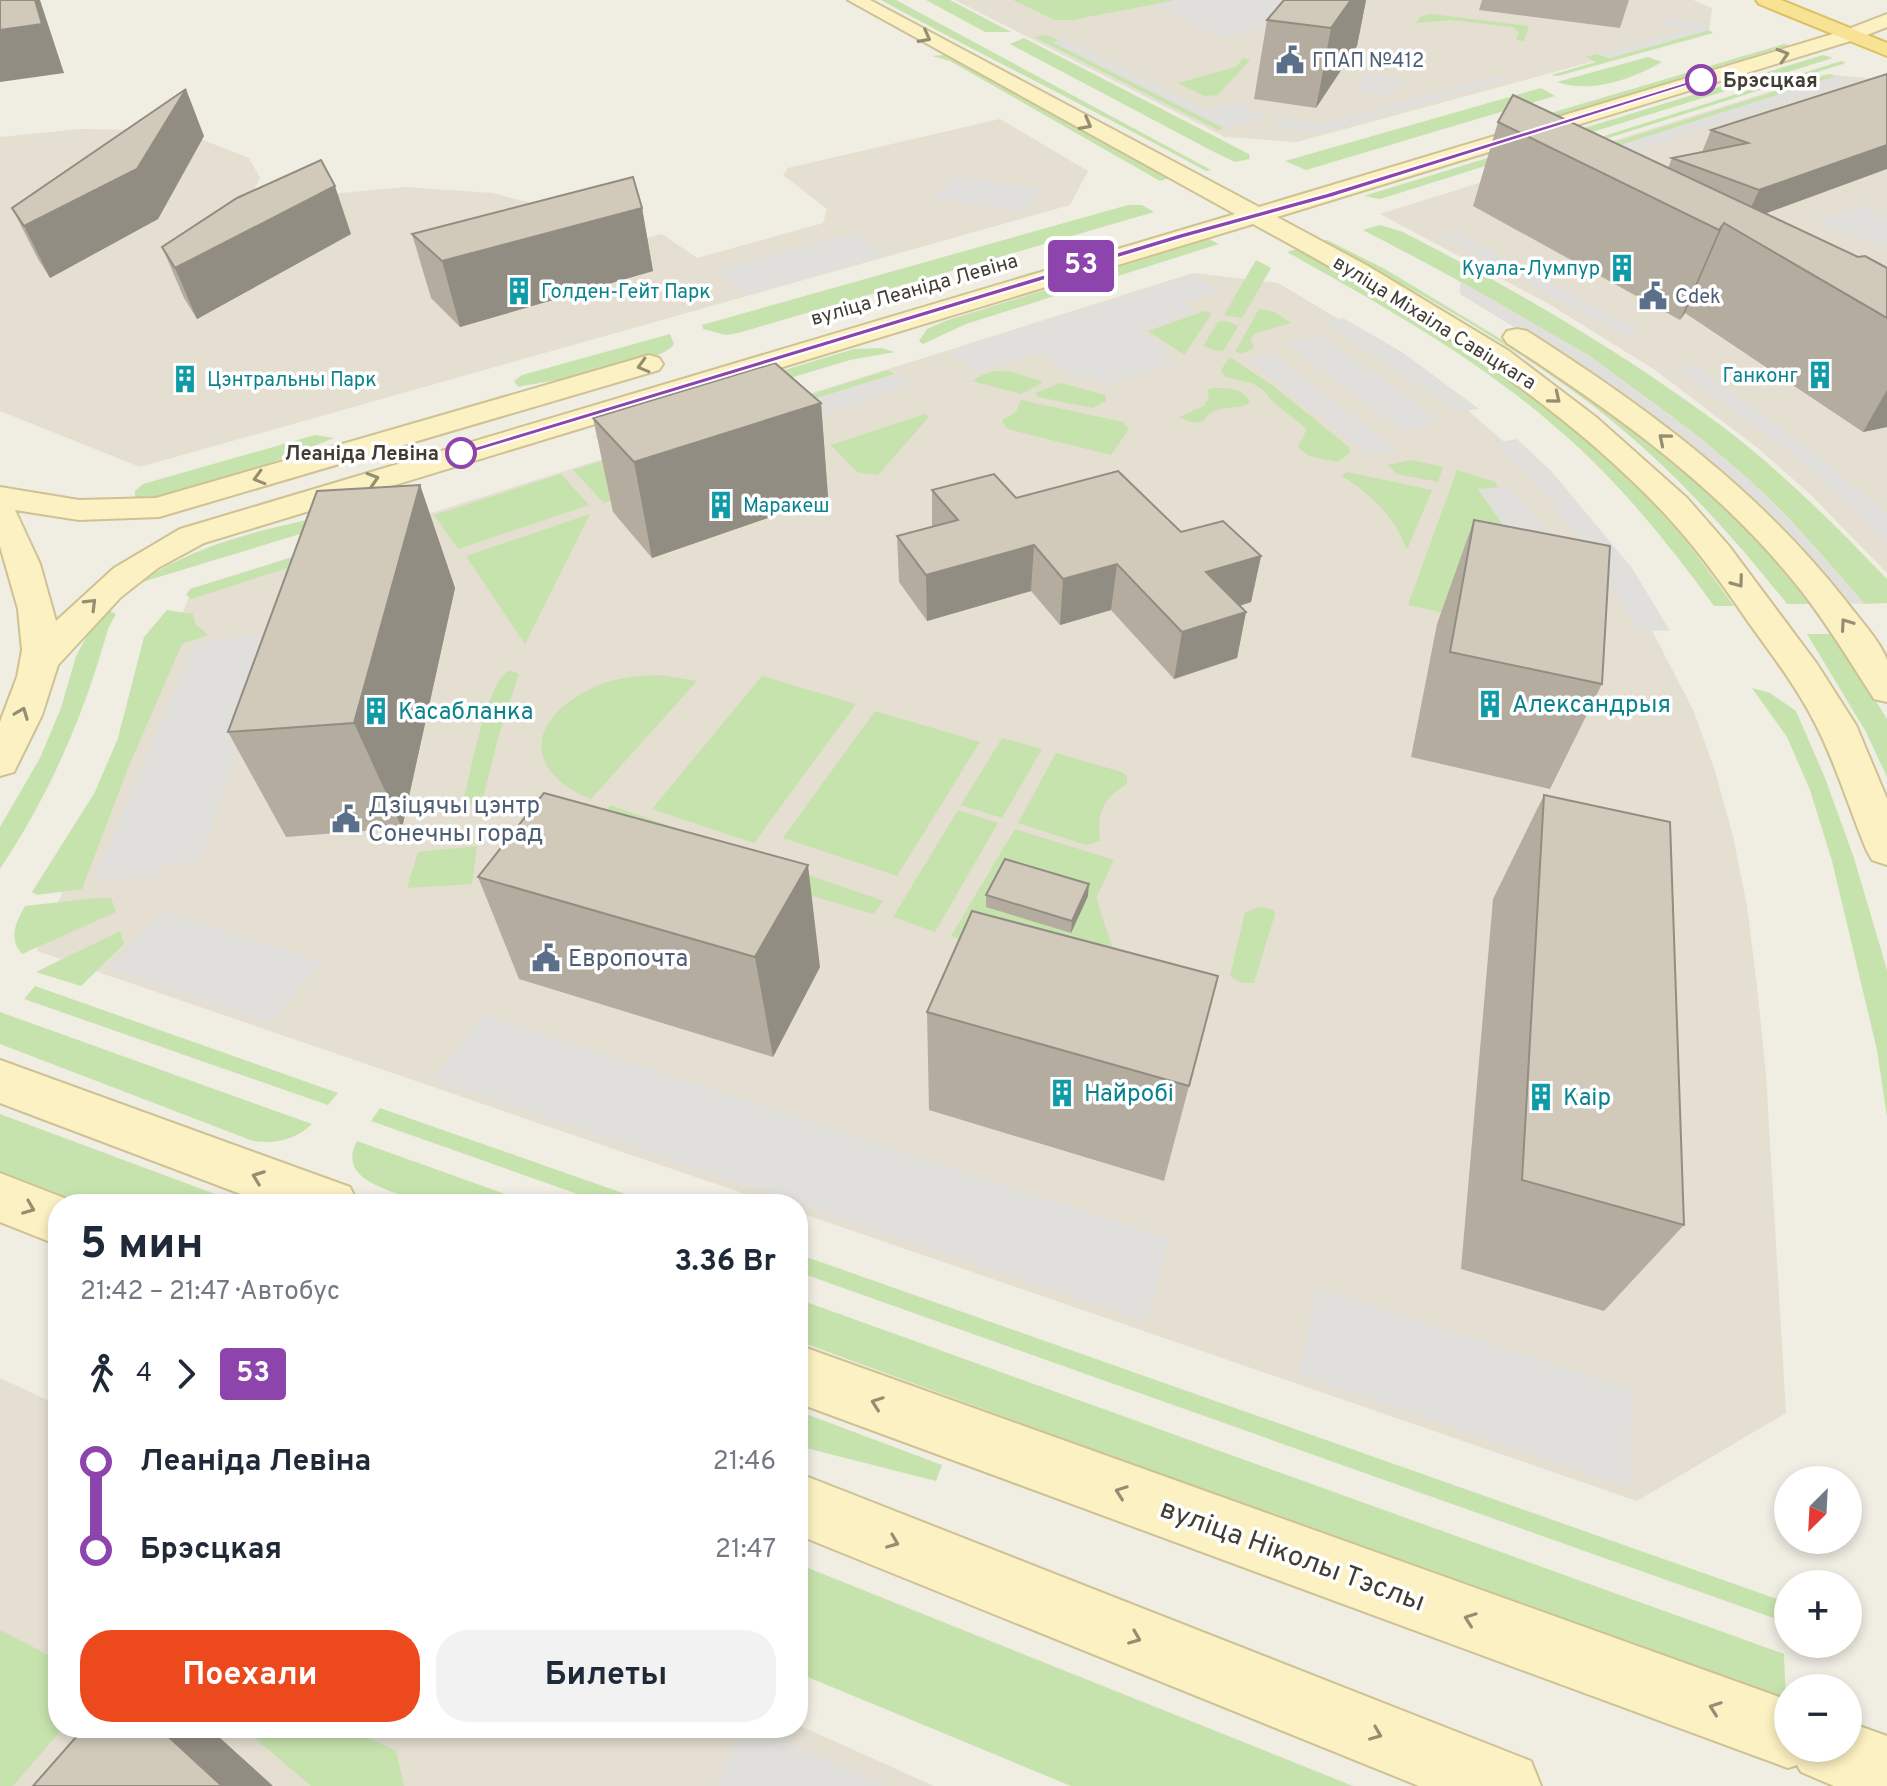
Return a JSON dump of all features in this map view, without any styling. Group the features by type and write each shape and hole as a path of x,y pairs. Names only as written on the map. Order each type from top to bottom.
{"main road":[{"name":"вуліца Міхаіла Савіцкага","path":"857,0 1249,203 1499,357 1585,423 1675,505 1717,553 1804,673 1836,725 1887,849"},
{"path":"1765,0 1821,23"},
{"path":"1811,0 1867,23 1887,50"},
{"path":"1289,206 1867,23 1887,2"},
{"path":"1745,45 1821,23 1867,23"},
{"path":"1523,114 1636,79"},
{"name":"вуліца Леаніда Левіна","path":"40,662 105,591 146,560 192,536 1249,203 1299,182"},
{"name":"вуліца Міхаіла Савіцкага","path":"1249,203 1289,206 1489,320 1590,382 1634,414 1732,497 1788,553 1845,620 1887,690"},
{"name":"вуліца Леаніда Левіна","path":"862,304 1249,203"},
{"path":"0,497 98,513 159,507 669,358"},
{"path":"0,512 17,546 27,576 37,623 40,662 0,762"},
{"path":"0,1081 304,1194"},
{"path":"0,1197 48,1216"},
{"name":"вуліца Ніколы Тэслы","path":"808,1378 1774,1729"},
{"path":"808,1508 1506,1786"},
{"path":"1862,1762 1887,1771"}],"shaded area":[{"path":"955,0 1693,0 1712,8 1709,30 1297,142 1225,137"},
{"path":"1176,0 1330,0 1286,24 1220,38 1153,5"},
{"path":"1663,17 1700,22 1709,30 1609,58 1596,54 1691,29 1661,26"},
{"path":"1066,39 1206,111 1235,101 1264,115 1262,119 1224,128 1052,42"},
{"path":"1367,73 1401,77 1399,82 1408,84 1406,87 1396,86 1390,96 1355,91"},
{"path":"1826,74 1874,79 1887,84 1887,573 1812,496 1759,449 1655,370 1549,304 1380,214"},
{"path":"1495,76 1507,80 1321,133 1274,126 1280,117 1320,124"},
{"path":"1836,76 1854,81 1623,155 1608,149"},
{"path":"1000,119 1088,171 1070,205 140,467 0,411 0,137 81,129 140,130 198,138 249,158 260,178 251,196 290,204 341,193 405,187 493,193 572,214 627,243 662,234 697,258 823,223 827,209 783,175 788,168"},
{"path":"953,176 1042,189 1024,212 932,198"},
{"path":"1864,205 1887,214 1887,221 1862,213 1887,223 1887,248 1816,222"},
{"path":"1454,231 1642,331 1625,336 1438,235"},
{"path":"855,233 887,255 746,295 715,270"},
{"path":"1193,273 1278,283 1340,320 1465,408 1540,478 1640,607 1694,712 1733,836 1747,906 1766,1075 1786,1413 1637,1501 808,1215 808,1194 745,1194 37,951 193,588"},
{"path":"1191,275 1220,291 1184,303 1196,312 1141,331 1172,350 1162,355 1175,363 1106,386 1091,377 1078,380 1039,353 977,372 949,352"},
{"path":"1460,281 1590,356 1698,436 1751,481 1865,604 1842,603 1670,434 1605,383 1460,294"},
{"path":"1343,318 1402,352 1479,409 1457,412 1325,323"},
{"path":"1321,335 1440,421 1403,431 1286,343"},
{"path":"1271,354 1396,449 1368,455 1248,360"},
{"path":"1695,364 1808,447 1887,515 1887,542 1798,458 1676,368"},
{"path":"900,373 913,384 770,433 753,418"},
{"path":"1517,439 1552,472 1632,568 1670,631 1638,630 1612,586 1538,485 1494,443"},
{"path":"1508,487 1539,521 1595,608 1524,555 1478,489"},
{"path":"279,633 199,862 161,865 156,877 93,881 195,642"},
{"path":"163,911 322,962 270,1023 107,968"},
{"path":"482,1014 1170,1239 1146,1322 808,1207 808,1194 769,1194 434,1080"},
{"path":"1316,1287 1632,1390 1630,1488 1299,1375"},
{"path":"0,1378 48,1400 48,1738 808,1738 808,1729 934,1786 0,1786"},
{"path":"737,1738 779,1738 886,1786 717,1786"}],"green space":[{"path":"881,0 896,0 1211,170 1206,171"},
{"path":"926,0 950,0 1011,32 985,32"},
{"path":"1013,0 1176,0 1072,20 1055,20"},
{"path":"1432,14 1529,26 1524,41 1516,40 1519,32 1512,27 1451,20 1416,23 1421,16"},
{"path":"1709,30 1713,33 1558,76 1551,75 1596,62 1586,57 1596,54 1609,58"},
{"path":"1046,35 1058,40 1054,43 1224,128 1218,130 1034,37"},
{"path":"1024,38 1249,154 1250,159 1235,162 1218,154 1010,44"},
{"path":"1789,45 1662,84 1639,95 1340,185 1336,183 1514,130 1544,115"},
{"path":"1823,55 1833,58 1586,134 1568,133"},
{"path":"932,56 954,57 1172,177 1160,181 950,61"},
{"path":"1648,57 1662,62 1611,83 1584,86 1557,82"},
{"path":"1243,58 1250,60 1218,95 1204,96 1178,83 1236,67"},
{"path":"1841,61 1846,63 1596,142 1601,137"},
{"path":"1830,74 1836,76 1608,149 1603,146"},
{"path":"1541,88 1555,96 1306,170 1285,161"},
{"path":"1517,149 1527,153 1380,199 1364,196"},
{"path":"1128,205 1142,205 1154,212 738,333 726,335 703,329 702,325"},
{"path":"1380,225 1403,232 1446,254 1572,325 1731,433 1811,503 1887,579 1887,603 1865,604 1764,494 1659,407 1515,313 1363,230"},
{"path":"1209,239 1219,244 966,324 923,344 919,341 927,329 945,321"},
{"path":"1327,240 1385,269 1539,362 1596,392 1741,519 1814,604 1787,604 1696,498 1646,450 1592,405 1495,338 1322,241"},
{"path":"1297,249 1481,360 1568,424 1608,458 1659,509 1734,606 1714,606 1618,487 1575,444 1522,399 1424,332 1287,252"},
{"path":"1256,260 1271,268 1242,318 1224,315"},
{"path":"1259,309 1274,312 1291,323 1256,333 1250,338 1254,348 1241,354 1235,352"},
{"path":"1205,311 1212,313 1184,355 1148,331"},
{"path":"1227,321 1238,326 1224,350 1203,346 1218,322"},
{"path":"670,334 674,344 665,352 648,359 518,387 514,381 522,375"},
{"path":"881,348 895,352 850,360 591,438 646,412 854,349"},
{"path":"1230,357 1272,385 1349,447 1350,452 1338,462 1309,456 1298,447 1307,429 1252,383 1225,377 1221,370"},
{"path":"888,370 894,374 752,418 703,469 604,503 573,470"},
{"path":"996,371 1012,372 1044,382 1021,394 972,381"},
{"path":"1061,383 1105,395 1106,401 1092,408 1038,397 1035,393"},
{"path":"1207,390 1239,391 1250,403 1213,411 1203,421 1194,423 1179,417 1204,406 1209,398"},
{"path":"1021,400 1123,422 1129,429 1111,455 1007,429 1002,420 1016,412"},
{"path":"925,414 929,417 878,475 857,472 831,445"},
{"path":"315,435 334,438 235,477 147,501 135,497 135,491 143,484"},
{"path":"1411,460 1443,467 1438,482 1397,474 1387,465"},
{"path":"1457,470 1495,482 1498,487 1478,490 1603,647 1408,605"},
{"path":"1347,472 1432,490 1407,550 1396,527 1381,507 1342,476"},
{"path":"561,474 589,505 458,549 434,515"},
{"path":"372,506 369,513 139,583 165,567 222,543"},
{"path":"590,514 525,644 466,556"},
{"path":"346,541 349,548 191,599 186,595 190,589"},
{"path":"108,610 116,614 64,753 35,812 0,869 0,827 40,758 61,708 76,656 96,619"},
{"path":"167,610 193,614 195,624 208,635 182,644 128,768 82,889 37,895 32,892 95,792 118,738 144,637"},
{"path":"1807,634 1834,634 1887,719 1887,777 1866,732"},
{"path":"509,670 519,674 498,738 483,799 475,805 463,802 486,711 500,679"},
{"path":"660,675 697,681 591,799 554,776 545,762 542,747 544,732 553,717 568,703 605,683"},
{"path":"762,676 856,704 754,843 652,809"},
{"path":"1752,688 1770,693 1796,711 1854,858 1887,970 1887,1117 1877,1050 1832,861 1810,790 1787,737"},
{"path":"875,711 980,742 897,876 783,838"},
{"path":"1002,738 1042,749 1002,818 961,805"},
{"path":"1056,753 1127,776 1127,784 1112,795 1103,808 1099,822 1100,841 1086,845 1018,823"},
{"path":"610,805 883,901 874,914 590,832"},
{"path":"958,810 998,823 935,932 893,917"},
{"path":"1015,829 1114,860 1096,898 1112,946 1122,961 981,947 951,936"},
{"path":"477,846 472,884 407,888 418,852"},
{"path":"111,898 116,912 22,954 14,936 25,906"},
{"path":"1259,907 1273,910 1275,914 1254,983 1242,983 1230,976 1245,912"},
{"path":"120,931 124,944 81,986 36,972"},
{"path":"35,986 338,1093 328,1105 24,999"},
{"path":"0,1012 312,1124 285,1140 253,1141 0,1044"},
{"path":"380,1108 625,1194 578,1194 371,1121"},
{"path":"0,1114 215,1194 54,1194 0,1175"},
{"path":"357,1141 505,1194 399,1194 362,1176 353,1162"},
{"path":"808,1258 1774,1598 1774,1618 808,1276"},
{"path":"808,1303 1774,1650 1774,1658 1784,1658 1785,1674 1774,1674 1774,1700 808,1345"},
{"path":"808,1415 942,1465 936,1481 808,1449"},
{"path":"808,1568 1353,1786 1071,1786 808,1677"},
{"path":"0,1630 48,1655 48,1738 54,1738 13,1786 0,1786"},
{"path":"255,1738 369,1738 396,1751 404,1786 311,1786"}],"building":[{"path":"0,0 35,0 42,24 0,30"},
{"path":"1284,0 1351,0 1331,28 1267,20"},
{"path":"1887,74 1887,145 1759,190 1672,158 1748,143 1711,130"},
{"path":"186,89 137,169 24,226 12,208"},
{"path":"1513,95 1887,268 1887,318 1724,223 1719,230 1498,122"},
{"path":"321,160 335,186 175,268 162,247 237,198"},
{"path":"633,177 642,208 442,261 412,234"},
{"path":"775,363 821,403 634,462 593,418"},
{"path":"1118,471 1181,532 1223,521 1261,556 1206,572 1246,612 1182,632 1117,564 1063,579 1034,545 926,575 897,536 958,520 932,490 994,474 1016,498"},
{"path":"420,485 354,723 228,732 317,491"},
{"path":"1474,520 1610,546 1602,684 1450,652"},
{"path":"544,793 808,865 755,957 478,877"},
{"path":"1544,795 1670,822 1684,1225 1522,1180"},
{"path":"1005,859 1089,884 1072,921 986,895"},
{"path":"972,911 1218,976 1189,1086 927,1012"},
{"path":"75,1738 170,1738 222,1786 33,1786"}],"bus line":[{"name":"53","path":"461,453 1181,236 1330,195 1701,80"}],"place":[{"name":"ГПАП №412","path":"1290,60"},
{"name":"Брэсцкая","path":"1701,80"},
{"name":"Куала-Лумпур","path":"1622,268"},
{"name":"Голден-Гейт Парк","path":"519,291"},
{"name":"Cdek","path":"1653,296"},
{"name":"Ганконг","path":"1820,375"},
{"name":"Цэнтральны Парк","path":"185,379"},
{"name":"Леаніда Левіна","path":"461,453"},
{"name":"Маракеш","path":"721,505"},
{"name":"Александрыя","path":"1490,704"},
{"name":"Касабланка","path":"376,711"},
{"name":"Дзіцячы цэнтр Сонечны горад","path":"346,819"},
{"name":"Европочта","path":"546,958"},
{"name":"Найробі","path":"1062,1093"},
{"name":"Каір","path":"1541,1097"}]}
